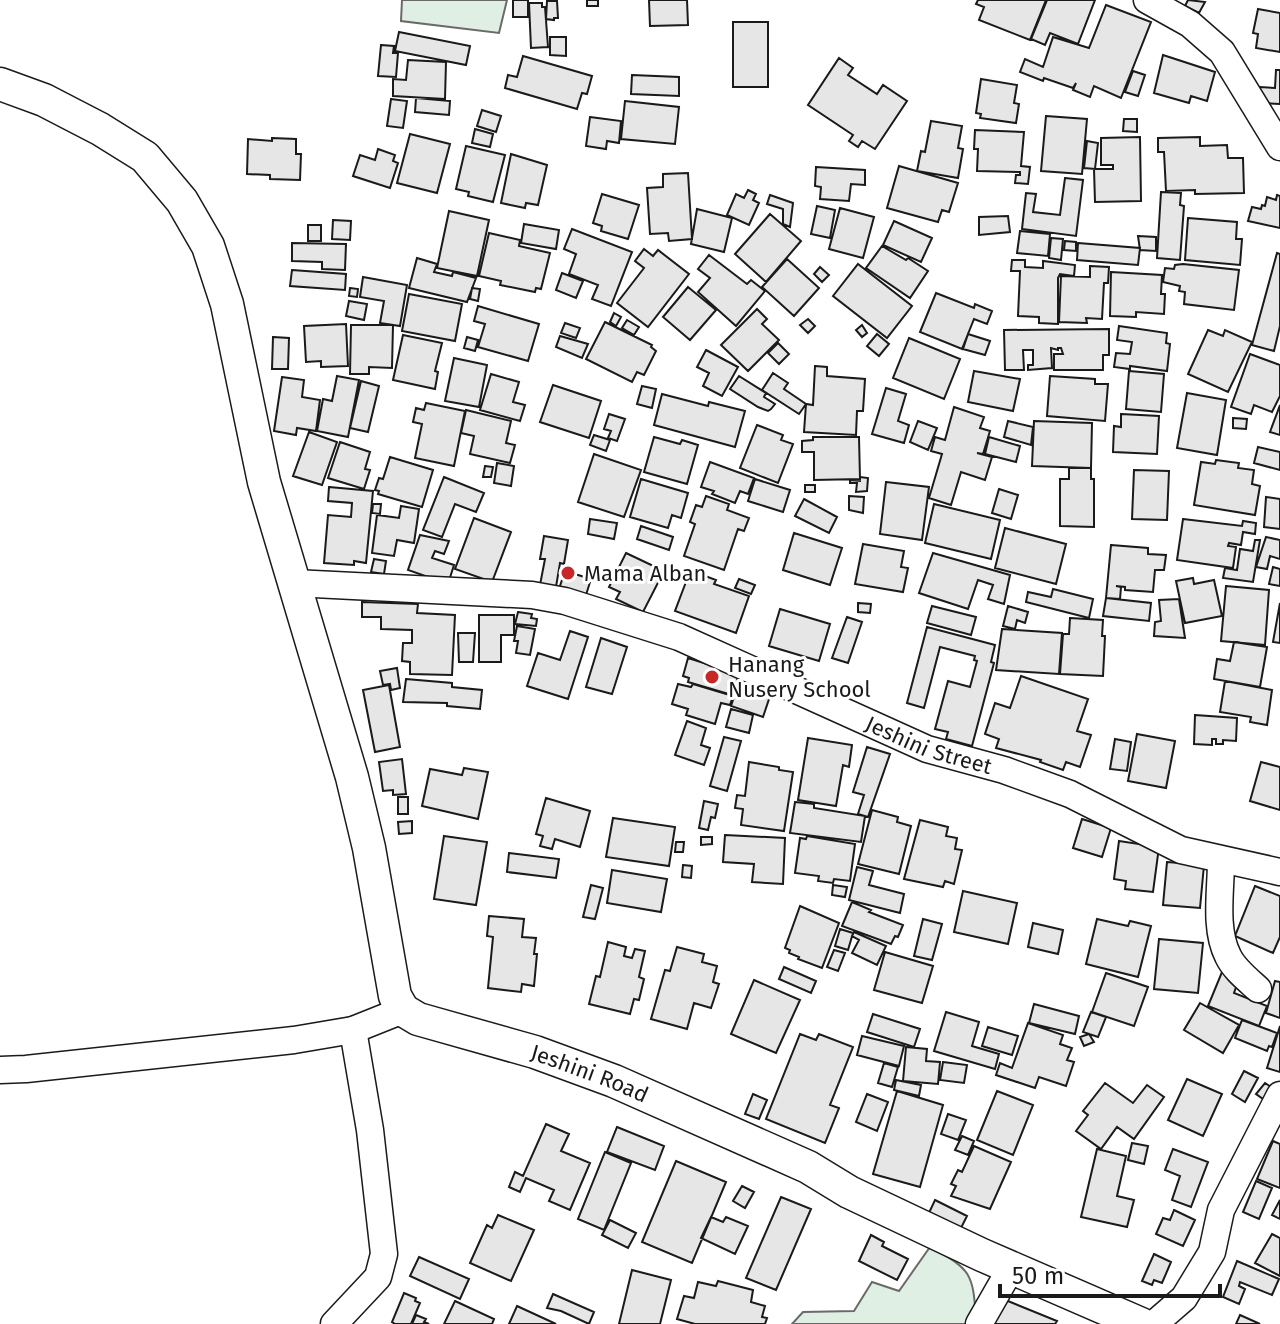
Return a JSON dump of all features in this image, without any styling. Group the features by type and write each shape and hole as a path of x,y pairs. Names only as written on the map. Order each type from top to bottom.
{"street":[{"path":"1147,0 1190,24 1222,52 1280,147"},
{"path":"0,84 44,100 145,157 182,201 208,246 227,304 264,482 352,777 369,848 395,996 403,1010 353,1030 280,1041 0,1070"},
{"name":"Jeshini Street","path":"294,583 532,595 565,601 679,637 927,749 1004,770 1070,794 1171,846 1221,861 1280,872"},
{"path":"1221,861 1221,927 1225,949 1240,973 1258,989"},
{"name":"Jeshini Road","path":"403,1010 418,1019 535,1052 614,1081 808,1167 849,1192 1011,1268 1141,1324"},
{"path":"334,1324 378,1277 384,1254 370,1130 353,1030"},
{"path":"1154,1324 1184,1298 1212,1252 1221,1210 1280,1095"},
{"path":"979,1324 1011,1268"}],"green space":[{"path":"402,0 507,0 499,33 401,21"},
{"path":"930,1247 954,1261 967,1274 975,1304 976,1319 973,1324 792,1324 803,1312 854,1311 872,1282 899,1291"}],"building":[{"path":"513,0 528,0 528,17 513,17"},
{"path":"587,0 598,0 598,6 587,6"},
{"path":"649,0 687,0 688,25 650,26"},
{"path":"978,0 1046,0 1030,40 979,20 984,7 976,4"},
{"path":"1047,0 1095,0 1078,44 1050,33 1045,45 1031,39"},
{"path":"1188,0 1205,2 1199,13 1185,6"},
{"path":"547,1 557,1 558,18 554,20 546,19"},
{"path":"529,3 542,3 545,7 548,47 531,48"},
{"path":"1106,5 1151,22 1121,98 1094,86 1090,97 1073,90 1076,83 1073,88 1020,72 1025,59 1043,67 1053,37 1089,48"},
{"path":"1258,9 1280,13 1280,52 1256,48 1258,34 1253,33"},
{"path":"733,22 768,22 768,87 733,87"},
{"path":"399,32 470,46 466,65 395,51"},
{"path":"550,37 566,37 566,56 550,55"},
{"path":"381,45 394,46 393,53 398,53 396,77 378,76"},
{"path":"1163,55 1215,72 1207,101 1191,96 1189,103 1154,93"},
{"path":"523,56 592,76 587,94 582,93 577,109 505,88 508,75 517,77"},
{"path":"839,58 853,68 848,75 877,94 883,85 907,101 875,149 862,141 858,147 849,141 853,135 808,105"},
{"path":"408,60 446,62 445,99 393,96 393,79 406,80"},
{"path":"1276,70 1280,70 1280,104 1259,103 1260,87 1275,88"},
{"path":"1133,71 1145,75 1138,96 1125,92"},
{"path":"632,75 679,77 679,96 631,94"},
{"path":"981,79 1017,85 1014,103 1019,104 1016,123 980,118 981,114 976,113"},
{"path":"416,98 450,101 449,115 415,112"},
{"path":"391,99 407,101 403,128 387,126"},
{"path":"625,101 679,107 675,144 621,139"},
{"path":"482,110 501,116 496,132 477,126"},
{"path":"1046,116 1087,119 1082,174 1041,171"},
{"path":"590,117 621,121 619,143 607,141 606,149 586,146"},
{"path":"1124,119 1137,119 1137,132 1123,131"},
{"path":"931,121 962,126 958,148 963,149 958,178 917,171 921,151 925,152"},
{"path":"475,129 493,134 490,147 472,143"},
{"path":"975,130 1024,132 1021,166 1030,167 1028,184 1015,183 1016,175 1020,172 977,171"},
{"path":"410,134 450,144 437,193 397,183"},
{"path":"1140,137 1141,201 1095,202 1094,169 1113,169 1113,165 1101,165 1101,138"},
{"path":"1200,137 1200,146 1227,145 1228,158 1243,158 1244,193 1166,191 1164,152 1158,152 1158,138"},
{"path":"272,138 296,139 296,154 301,154 300,180 247,174 248,139 272,141"},
{"path":"1087,141 1098,143 1095,169 1084,168"},
{"path":"466,146 505,155 493,202 468,196 469,192 456,189"},
{"path":"378,149 395,155 393,161 398,163 390,188 353,176 360,155 375,160"},
{"path":"511,154 547,165 538,205 526,203 525,208 501,203"},
{"path":"899,166 958,183 949,212 942,210 938,222 887,208"},
{"path":"816,167 865,170 865,185 851,184 849,201 820,199 821,187 815,186"},
{"path":"688,173 692,239 669,241 668,233 650,234 647,188 663,187 663,174"},
{"path":"1065,178 1083,180 1076,236 1022,229 1026,193 1036,194 1033,212 1060,215"},
{"path":"748,190 756,194 753,200 759,203 749,225 727,215 736,194 744,198"},
{"path":"1161,192 1181,193 1180,205 1184,206 1180,260 1157,258"},
{"path":"602,194 639,205 628,239 601,231 602,226 593,223"},
{"path":"770,195 793,203 790,227 783,224 783,209 767,204"},
{"path":"1277,195 1280,196 1280,228 1248,221 1252,207 1261,209 1267,197 1276,200"},
{"path":"817,206 835,210 830,238 811,234"},
{"path":"840,208 874,217 863,258 829,249"},
{"path":"697,209 732,218 724,252 691,244"},
{"path":"449,211 489,220 477,276 437,268"},
{"path":"770,214 801,241 766,282 735,254"},
{"path":"1008,216 1010,232 979,235 979,217"},
{"path":"1188,218 1237,222 1236,239 1242,239 1240,265 1185,260"},
{"path":"333,220 351,221 350,240 332,239"},
{"path":"894,221 932,238 921,262 883,245"},
{"path":"524,224 559,230 556,249 521,243"},
{"path":"308,225 321,225 321,241 308,241"},
{"path":"572,229 632,252 611,306 592,299 598,285 569,274 576,254 564,249"},
{"path":"1020,231 1050,234 1048,256 1017,253"},
{"path":"489,233 520,240 519,246 550,253 541,289 536,288 535,292 500,285 501,281 479,276"},
{"path":"1138,236 1156,237 1156,251 1140,250"},
{"path":"1051,238 1063,239 1061,260 1049,258"},
{"path":"1065,241 1076,242 1076,251 1064,250"},
{"path":"292,243 346,244 345,270 322,269 322,262 292,261"},
{"path":"1078,243 1140,248 1138,265 1077,260"},
{"path":"882,246 928,271 910,298 866,268"},
{"path":"644,249 653,256 658,250 689,274 648,327 617,303 644,268 635,261"},
{"path":"1277,253 1280,254 1280,326 1274,351 1252,345"},
{"path":"709,255 747,284 751,280 765,291 736,326 698,292 710,278 698,269"},
{"path":"417,258 437,264 434,272 452,276 453,272 476,278 467,302 409,288"},
{"path":"787,259 819,288 794,316 762,287"},
{"path":"1012,260 1025,260 1025,267 1043,268 1043,261 1075,265 1074,276 1060,274 1058,278 1058,324 1039,323 1039,317 1018,316 1020,271 1011,271"},
{"path":"858,264 912,306 887,338 833,296"},
{"path":"1175,265 1239,270 1234,310 1184,304 1185,292 1179,291 1180,286 1163,282 1165,268 1174,269"},
{"path":"1090,266 1109,267 1108,283 1104,283 1102,319 1086,318 1087,323 1059,322 1061,276 1090,277"},
{"path":"820,267 829,275 822,282 814,274"},
{"path":"292,270 346,274 345,290 290,286"},
{"path":"1111,272 1162,275 1164,314 1136,312 1136,317 1110,316"},
{"path":"562,273 583,281 576,298 556,290"},
{"path":"363,277 407,285 400,326 380,323 384,301 360,297"},
{"path":"688,287 716,310 690,340 663,317"},
{"path":"350,288 358,289 357,297 349,296"},
{"path":"472,288 480,289 478,301 470,299"},
{"path":"936,293 974,308 975,304 992,311 987,324 974,319 962,349 920,332"},
{"path":"409,294 462,304 455,341 402,331"},
{"path":"349,301 367,304 364,320 346,316"},
{"path":"478,306 539,324 528,361 478,347 485,324 474,321"},
{"path":"757,309 767,319 762,324 779,340 748,371 721,345"},
{"path":"614,313 621,317 616,326 610,322"},
{"path":"808,319 815,326 808,333 800,325"},
{"path":"627,320 639,327 634,335 622,328"},
{"path":"605,322 652,345 656,351 644,375 637,372 632,382 586,359"},
{"path":"565,323 580,328 576,338 561,333"},
{"path":"346,324 348,366 321,367 321,361 306,362 304,326"},
{"path":"351,325 393,325 392,368 369,367 369,374 350,374"},
{"path":"862,325 867,333 862,337 856,330"},
{"path":"1119,326 1167,333 1166,343 1170,344 1167,371 1114,367 1116,353 1130,354 1132,342 1117,340"},
{"path":"1109,329 1109,355 1103,355 1103,370 1054,370 1054,354 1063,354 1061,348 1051,348 1052,368 1028,370 1028,365 1033,365 1033,350 1023,350 1024,370 1005,370 1004,330"},
{"path":"1208,330 1223,336 1225,330 1252,342 1228,392 1188,374"},
{"path":"877,334 889,344 879,356 867,346"},
{"path":"968,334 990,341 985,355 963,349"},
{"path":"403,335 442,343 435,371 438,372 435,389 393,380"},
{"path":"560,336 588,344 582,358 556,347"},
{"path":"273,337 289,338 288,369 272,369"},
{"path":"467,337 478,340 475,351 464,348"},
{"path":"909,338 960,359 944,399 893,378"},
{"path":"778,343 789,354 779,364 768,353"},
{"path":"706,350 738,367 722,396 703,386 709,373 697,367"},
{"path":"1250,354 1280,365 1280,396 1272,412 1254,405 1251,414 1231,407"},
{"path":"454,358 487,365 479,407 445,401"},
{"path":"815,366 827,367 827,376 865,379 863,411 857,411 856,435 804,432 806,404 813,405"},
{"path":"974,371 1020,379 1013,411 968,402"},
{"path":"1129,371 1164,374 1161,412 1126,409"},
{"path":"773,373 788,383 784,389 806,404 799,414 762,390"},
{"path":"491,374 519,382 513,402 525,405 520,421 480,410"},
{"path":"337,376 359,380 348,437 317,431 323,399 332,401"},
{"path":"739,376 766,393 764,397 775,404 771,409 768,411 758,407 730,389"},
{"path":"1050,376 1095,379 1095,384 1108,384 1105,421 1047,416"},
{"path":"282,377 304,380 302,397 320,400 316,431 297,428 296,435 274,431"},
{"path":"361,381 379,386 368,432 350,428"},
{"path":"553,385 601,401 589,438 540,422"},
{"path":"642,386 656,389 652,408 637,404"},
{"path":"886,388 906,394 898,421 909,425 904,443 872,434"},
{"path":"1187,393 1226,400 1217,455 1177,448"},
{"path":"662,394 708,406 709,402 745,411 735,447 654,425"},
{"path":"426,403 465,411 454,466 415,458 422,424 413,422 416,408 424,410"},
{"path":"1280,405 1280,435 1270,432"},
{"path":"954,407 984,417 980,428 990,431 983,454 977,453 992,457 985,480 961,472 951,505 929,498 942,454 931,451 935,437 945,440"},
{"path":"466,410 511,421 506,443 515,445 510,463 470,454 474,436 461,433"},
{"path":"609,414 625,419 617,441 608,438 611,431 604,429"},
{"path":"1121,414 1159,416 1157,454 1113,452 1114,426 1121,427"},
{"path":"1233,418 1247,419 1246,429 1233,428"},
{"path":"918,421 937,428 928,450 910,442"},
{"path":"1008,421 1033,427 1031,445 1004,437"},
{"path":"1034,421 1092,423 1091,468 1032,466"},
{"path":"757,425 783,435 781,440 793,444 778,483 740,468"},
{"path":"309,432 337,442 322,485 293,476"},
{"path":"594,435 610,440 606,451 590,445"},
{"path":"654,437 698,445 687,484 644,472"},
{"path":"813,437 859,437 860,479 814,480 814,452 802,452 802,441 813,440"},
{"path":"989,437 1020,446 1016,462 985,454"},
{"path":"340,442 370,452 365,469 370,470 364,489 328,478"},
{"path":"1258,447 1280,452 1280,470 1254,463"},
{"path":"594,454 641,470 624,517 578,502"},
{"path":"390,457 433,470 422,507 378,494 379,491 375,490 379,478 383,479"},
{"path":"1216,460 1239,463 1238,468 1254,470 1252,484 1260,486 1255,515 1194,505 1201,462 1215,464"},
{"path":"710,462 754,478 748,494 740,491 735,503 701,487"},
{"path":"497,463 514,466 511,486 494,483"},
{"path":"485,466 493,467 491,477 483,477"},
{"path":"1069,468 1091,468 1091,479 1094,479 1094,527 1060,526 1060,479 1069,479"},
{"path":"1134,470 1169,471 1167,520 1132,519"},
{"path":"444,477 484,493 476,512 455,504 442,537 423,530"},
{"path":"860,477 868,478 867,491 856,492 857,483 850,483 850,480 860,481"},
{"path":"641,479 688,493 681,518 672,515 668,528 630,517"},
{"path":"755,479 790,490 783,512 748,501"},
{"path":"886,482 929,487 922,540 880,534"},
{"path":"805,485 815,485 815,492 805,492"},
{"path":"329,487 373,491 366,563 324,563 328,515 351,517 352,503 328,501"},
{"path":"999,489 1018,495 1011,519 992,513"},
{"path":"706,496 729,504 727,510 749,518 744,531 738,529 724,570 684,556 695,524 690,522 696,505 702,507"},
{"path":"849,496 864,497 863,513 849,510"},
{"path":"1266,497 1280,499 1280,529 1264,527"},
{"path":"804,499 837,517 829,533 795,516"},
{"path":"373,504 381,504 380,514 372,513"},
{"path":"934,504 1000,520 991,559 925,543"},
{"path":"401,506 419,509 414,543 397,540 394,556 372,553 377,515 399,518"},
{"path":"474,518 511,532 492,582 455,569"},
{"path":"590,519 617,523 614,539 588,534"},
{"path":"1183,519 1242,526 1243,521 1256,523 1255,534 1243,532 1241,545 1229,543 1228,546 1236,547 1233,568 1177,560"},
{"path":"641,526 673,537 669,550 637,539"},
{"path":"1005,528 1066,544 1056,584 995,568"},
{"path":"794,533 842,548 830,585 783,570"},
{"path":"420,535 449,541 444,554 435,551 432,558 454,565 448,584 408,570"},
{"path":"544,536 568,540 556,587 540,585 545,559 540,559"},
{"path":"1266,537 1280,540 1280,559 1270,556 1267,569 1256,567"},
{"path":"1255,540 1260,540 1253,582 1223,578 1225,568 1237,570 1240,549 1253,551"},
{"path":"863,544 904,551 901,567 908,568 903,592 855,584"},
{"path":"1111,545 1148,548 1148,554 1166,555 1164,570 1155,570 1153,592 1125,590 1125,587 1116,586 1121,587 1120,599 1106,598"},
{"path":"626,553 664,571 643,612 616,599 620,592 609,587"},
{"path":"933,553 1010,575 1004,604 988,599 993,585 978,580 968,609 919,593"},
{"path":"374,559 386,561 384,574 371,572"},
{"path":"1273,567 1280,569 1280,586 1269,584"},
{"path":"565,571 591,579 586,595 558,592"},
{"path":"689,574 698,578 700,574 716,580 714,584 749,596 736,633 675,611"},
{"path":"1193,578 1194,584 1214,580 1222,616 1185,623 1176,581"},
{"path":"739,579 755,585 751,594 735,588"},
{"path":"1226,586 1269,590 1265,645 1221,641"},
{"path":"1053,589 1093,599 1089,618 1026,602 1028,592 1051,597"},
{"path":"1106,598 1151,603 1149,621 1103,616"},
{"path":"1179,599 1185,638 1154,636 1155,622 1161,621 1159,600"},
{"path":"362,602 418,604 417,613 455,615 452,675 410,674 410,662 402,661 403,643 412,643 412,630 381,629 381,617 362,617"},
{"path":"858,603 871,604 870,613 858,612"},
{"path":"1280,603 1280,643 1273,642"},
{"path":"932,606 976,617 971,635 927,623"},
{"path":"1008,606 1028,612 1025,623 1017,620 1015,629 1003,626"},
{"path":"780,609 830,624 819,661 769,646"},
{"path":"518,612 532,614 531,618 537,619 536,626 515,624"},
{"path":"479,615 514,615 514,635 501,635 501,662 479,662"},
{"path":"847,617 862,622 848,663 832,658"},
{"path":"1070,618 1103,620 1103,676 1060,674 1063,634 1069,634"},
{"path":"517,626 535,629 530,655 516,653 518,641 514,641"},
{"path":"927,627 995,645 991,662 994,663 972,746 946,739 948,732 935,729 948,681 970,687 977,661 974,660 975,656 940,647 924,708 907,703"},
{"path":"1002,629 1062,633 1059,674 996,670"},
{"path":"570,631 588,637 568,699 527,686 538,653 560,660"},
{"path":"458,633 475,633 473,662 459,662"},
{"path":"601,638 627,647 612,694 586,687"},
{"path":"1234,642 1267,647 1260,687 1214,679 1217,659 1230,661"},
{"name":"Hanang Nusery School","path":"688,658 739,674 732,695 688,682 689,678 683,676"},
{"path":"397,668 400,688 391,690 390,684 383,685 380,671"},
{"path":"1021,676 1088,699 1077,731 1091,735 1080,767 1066,762 1063,770 1041,760 996,748 999,739 985,734 995,703 1010,708"},
{"path":"406,679 452,683 452,687 482,690 480,709 447,706 447,703 403,702"},
{"path":"1225,681 1272,690 1267,725 1250,722 1251,717 1220,712"},
{"path":"739,682 771,693 763,717 731,706"},
{"path":"678,684 691,687 693,684 733,696 730,705 721,703 715,724 686,715 688,709 672,704"},
{"path":"389,685 400,747 375,752 363,690"},
{"path":"731,709 753,715 749,733 726,727"},
{"path":"1195,715 1237,718 1236,741 1223,740 1223,744 1216,744 1216,739 1212,739 1212,745 1194,744"},
{"path":"687,721 706,728 701,745 710,748 704,765 675,755"},
{"path":"1137,734 1175,741 1166,788 1128,781"},
{"path":"724,737 741,741 727,791 710,786"},
{"path":"808,738 852,745 849,767 843,765 836,806 798,800"},
{"path":"1115,739 1131,742 1127,771 1110,769"},
{"path":"867,747 890,754 868,817 858,814 864,795 853,792"},
{"path":"402,759 406,794 393,795 393,790 383,791 379,762"},
{"path":"749,762 793,772 784,831 741,825 743,809 735,808 737,795 745,796"},
{"path":"1261,762 1280,767 1280,810 1250,801"},
{"path":"464,768 488,772 478,819 422,806 430,769 462,775"},
{"path":"398,797 408,797 408,814 398,814"},
{"path":"546,798 590,811 580,847 555,839 552,849 540,846 543,836 536,834"},
{"path":"704,801 718,804 708,830 699,828"},
{"path":"795,802 865,816 861,842 790,833"},
{"path":"872,810 898,817 897,822 911,826 899,874 858,864"},
{"path":"613,818 675,827 669,866 606,857"},
{"path":"1082,819 1111,828 1102,857 1073,848"},
{"path":"920,820 948,827 946,836 957,838 955,849 962,850 954,884 945,881 943,887 904,879"},
{"path":"412,821 412,833 399,834 398,822"},
{"path":"725,835 785,838 783,884 752,882 754,864 723,862"},
{"path":"444,836 487,842 476,905 434,899"},
{"path":"807,836 855,844 850,881 818,881 819,876 795,873 800,838 806,839"},
{"path":"701,837 712,837 712,844 701,845"},
{"path":"1119,841 1159,847 1153,892 1125,889 1126,881 1114,879"},
{"path":"676,842 684,842 683,852 675,852"},
{"path":"509,853 559,859 556,878 507,872"},
{"path":"1167,862 1204,865 1200,908 1163,905"},
{"path":"683,865 692,866 691,878 682,877"},
{"path":"857,867 873,871 869,885 904,894 900,913 849,900"},
{"path":"612,870 667,879 661,912 607,903"},
{"path":"591,885 603,888 595,919 583,917"},
{"path":"833,885 847,887 845,897 832,895"},
{"path":"1255,886 1280,896 1280,937 1273,953 1235,936"},
{"path":"963,891 1017,903 1008,944 954,932"},
{"path":"852,902 903,925 898,937 895,936 891,944 842,926"},
{"path":"800,906 839,923 822,968 798,959 785,948"},
{"path":"489,916 524,919 522,937 536,938 534,986 522,984 521,992 488,988 493,937 487,936"},
{"path":"923,919 942,924 932,960 914,956"},
{"path":"1097,919 1128,926 1130,921 1151,926 1138,977 1086,964"},
{"path":"1033,923 1063,930 1058,954 1028,947"},
{"path":"840,929 853,933 848,950 835,946"},
{"path":"854,932 886,946 877,965 852,953 859,940 852,936"},
{"path":"1159,939 1203,943 1198,993 1154,989"},
{"path":"608,942 626,947 624,956 632,958 635,949 645,951 639,977 644,979 639,1000 634,999 630,1014 589,1004 596,976 600,977"},
{"path":"677,947 704,954 702,962 717,966 713,982 719,984 711,1008 694,1003 687,1029 651,1019 665,970 670,971"},
{"path":"834,950 845,953 838,971 827,967"},
{"path":"885,952 933,966 922,1003 874,990"},
{"path":"784,967 816,981 811,993 779,979"},
{"path":"1222,972 1239,979 1234,993 1267,1006 1259,1026 1208,1006"},
{"path":"1106,973 1148,987 1134,1026 1092,1012"},
{"path":"754,980 800,1000 776,1053 731,1034"},
{"path":"1275,981 1280,982 1280,1018 1266,1013"},
{"path":"1200,1003 1239,1025 1223,1053 1184,1030"},
{"path":"1034,1004 1079,1016 1075,1034 1029,1023"},
{"path":"946,1012 979,1022 972,1046 999,1054 995,1069 934,1051"},
{"path":"1091,1012 1106,1017 1098,1037 1083,1032"},
{"path":"873,1014 920,1029 914,1047 867,1032"},
{"path":"1242,1020 1277,1033 1272,1047 1269,1046 1267,1051 1235,1038"},
{"path":"1028,1023 1063,1035 1060,1044 1072,1048 1067,1060 1074,1062 1066,1086 1039,1077 1035,1088 996,1075 1000,1063 1012,1068"},
{"path":"1280,1026 1280,1072 1267,1068"},
{"path":"988,1027 1018,1036 1012,1055 982,1046"},
{"path":"800,1034 816,1040 819,1034 853,1047 830,1105 839,1108 825,1143 766,1119"},
{"path":"1089,1034 1094,1042 1084,1046 1080,1037"},
{"path":"862,1036 904,1046 899,1066 857,1055"},
{"path":"906,1047 927,1049 926,1061 940,1062 938,1084 903,1081"},
{"path":"943,1062 967,1065 964,1083 940,1080"},
{"path":"884,1063 898,1067 892,1087 878,1083"},
{"path":"1244,1071 1258,1078 1245,1102 1232,1094"},
{"path":"1187,1079 1222,1094 1203,1136 1168,1120"},
{"path":"896,1080 921,1085 919,1096 894,1090"},
{"path":"1105,1083 1133,1103 1147,1085 1164,1097 1134,1139 1117,1127 1101,1149 1076,1131 1088,1115 1083,1111"},
{"path":"1265,1083 1274,1089 1266,1101 1256,1094"},
{"path":"897,1091 943,1105 920,1187 873,1174"},
{"path":"997,1091 1033,1105 1013,1155 977,1140"},
{"path":"753,1094 767,1100 759,1119 745,1114"},
{"path":"867,1094 888,1102 877,1131 856,1122"},
{"path":"948,1114 966,1120 958,1140 941,1134"},
{"path":"546,1124 569,1134 561,1151 590,1163 570,1210 549,1201 554,1190 526,1178 520,1192 509,1187 515,1172 523,1176"},
{"path":"617,1127 664,1146 655,1170 607,1152"},
{"path":"962,1136 974,1141 968,1155 955,1150"},
{"path":"1273,1141 1280,1144 1280,1188 1257,1179"},
{"path":"1132,1143 1148,1146 1144,1164 1128,1160"},
{"path":"974,1146 1011,1162 990,1209 951,1196 956,1186 951,1184 958,1170 962,1172"},
{"path":"1097,1149 1126,1156 1117,1196 1134,1200 1127,1227 1081,1217"},
{"path":"1173,1149 1208,1162 1191,1207 1172,1200 1180,1176 1165,1170"},
{"path":"605,1152 631,1163 604,1230 578,1219"},
{"path":"676,1161 726,1182 692,1263 642,1242"},
{"path":"1256,1181 1272,1188 1259,1219 1243,1212"},
{"path":"742,1186 754,1192 745,1208 733,1201"},
{"path":"781,1197 811,1209 776,1290 746,1278"},
{"path":"935,1200 967,1216 959,1232 927,1217"},
{"path":"1280,1200 1280,1219 1272,1215"},
{"path":"1174,1210 1195,1220 1183,1246 1156,1234 1163,1218 1170,1220"},
{"path":"498,1215 534,1230 511,1281 470,1263 487,1225 492,1228"},
{"path":"711,1217 723,1222 726,1217 748,1226 735,1254 701,1238"},
{"path":"610,1220 636,1233 628,1248 602,1235"},
{"path":"1272,1234 1280,1238 1280,1276 1255,1263"},
{"path":"871,1235 884,1242 882,1246 908,1259 897,1280 859,1261"},
{"path":"1154,1254 1171,1262 1162,1283 1154,1280 1152,1285 1142,1281"},
{"path":"419,1257 469,1279 460,1299 410,1276"},
{"path":"1237,1261 1279,1279 1272,1295 1240,1282 1239,1286 1245,1289 1239,1304 1223,1297"},
{"path":"632,1270 671,1280 660,1324 619,1324"},
{"path":"718,1281 753,1290 751,1302 765,1306 762,1317 767,1318 765,1324 695,1324 677,1319 684,1296 694,1298 698,1282 716,1286"},
{"path":"404,1293 420,1303 411,1324 395,1324 392,1322"},
{"path":"553,1294 594,1312 589,1324 547,1308"},
{"path":"1003,1299 1057,1321 1055,1324 992,1324"},
{"path":"455,1301 494,1319 492,1324 444,1324"},
{"path":"517,1306 556,1324 509,1324"},
{"path":"416,1315 426,1319 424,1322 429,1324 412,1324"},
{"path":"1240,1315 1260,1324 1236,1324"}],"place":[{"name":"Mama Alban","path":"568,573"},
{"name":"Hanang Nusery School","path":"712,677"}]}
